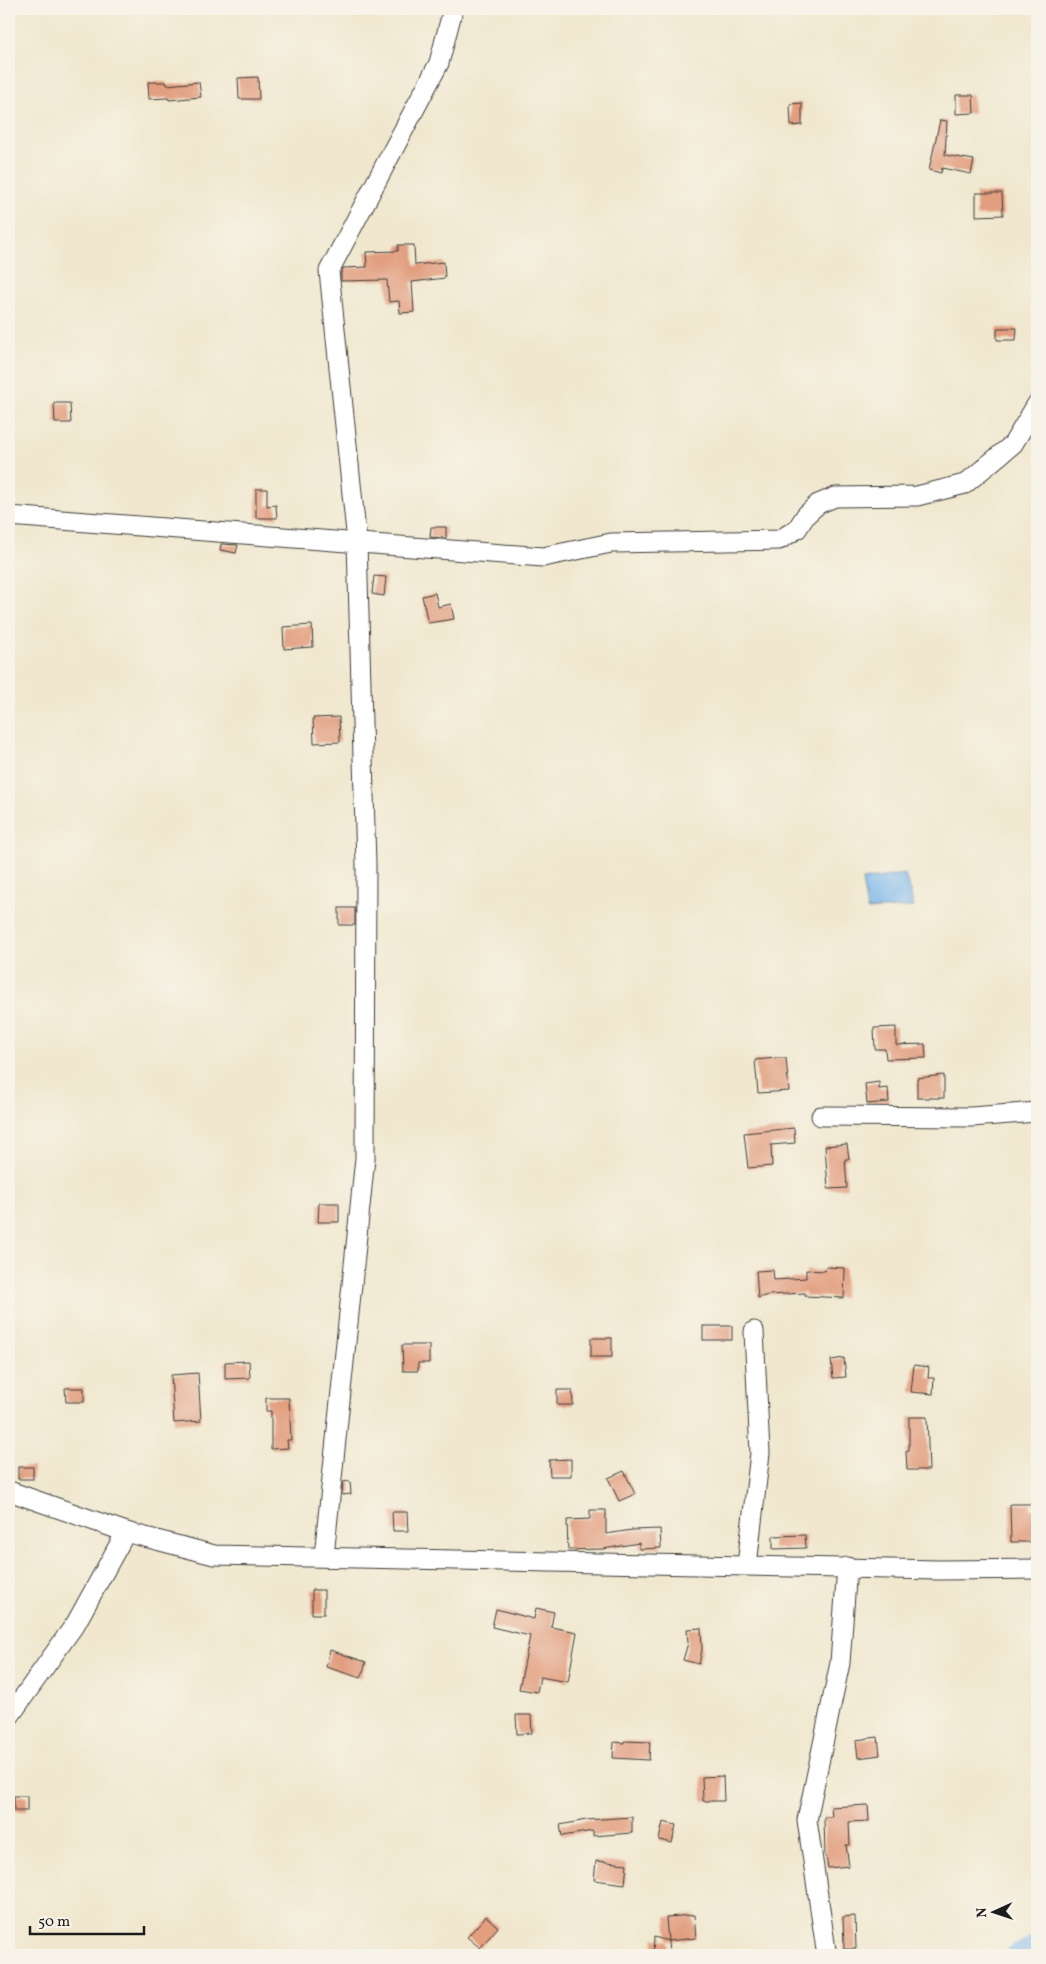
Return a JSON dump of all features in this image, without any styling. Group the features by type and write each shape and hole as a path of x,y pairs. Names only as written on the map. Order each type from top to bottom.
{"street":[{"path":"324,1556 365,1158 366,865 357,542 330,271 439,63 452,9"},
{"path":"9,516 544,557 611,543 779,540 797,529 806,515 818,504 835,497 917,496 965,484 1013,444 1037,404"},
{"path":"821,1116 971,1117 1037,1112"},
{"path":"747,1565 760,1453 754,1331"},
{"path":"9,1491 126,1532 214,1554 1037,1570"},
{"path":"9,1717 76,1623 126,1532"},
{"path":"826,1950 807,1820 840,1663 847,1567"}],"water":[{"path":"905,874 914,907 867,910 862,880"}],"building":[{"path":"258,77 259,99 239,99 238,78"},
{"path":"148,82 166,82 167,85 199,82 201,97 169,100 168,98 149,99"},
{"path":"956,95 973,95 974,113 956,114"},
{"path":"802,103 802,125 791,126 790,104"},
{"path":"940,120 947,121 945,155 974,160 971,174 942,168 941,173 929,170"},
{"path":"976,193 1002,193 1003,215 976,216"},
{"path":"398,245 414,245 415,265 444,262 445,278 412,282 414,312 400,313 399,301 389,302 387,280 341,281 343,268 367,267 366,252 398,251"},
{"path":"997,328 1017,328 1016,340 997,340"},
{"path":"54,403 70,403 71,423 55,423"},
{"path":"256,489 267,489 267,506 276,505 277,518 256,518"},
{"path":"431,527 446,527 446,538 430,537"},
{"path":"221,544 238,545 236,553 220,550"},
{"path":"374,576 386,577 384,596 372,594"},
{"path":"435,593 438,607 451,604 454,619 428,623 422,596"},
{"path":"312,625 313,647 284,649 283,627"},
{"path":"339,717 340,742 314,743 313,718"},
{"path":"339,908 355,908 355,925 339,925"},
{"path":"896,1027 896,1045 925,1044 926,1058 886,1059 885,1049 875,1049 874,1028"},
{"path":"786,1058 789,1091 758,1093 755,1060"},
{"path":"944,1075 944,1098 917,1098 917,1078"},
{"path":"879,1082 879,1089 888,1088 889,1102 867,1104 865,1084"},
{"path":"794,1128 795,1143 771,1145 772,1166 748,1168 744,1133"},
{"path":"847,1144 849,1159 845,1159 847,1188 828,1189 825,1146"},
{"path":"319,1203 339,1203 339,1222 318,1222"},
{"path":"826,1267 845,1268 844,1298 805,1296 805,1293 768,1295 758,1298 756,1271 773,1270 774,1280 806,1278 806,1270 825,1271"},
{"path":"703,1326 732,1326 732,1340 703,1340"},
{"path":"591,1338 612,1338 612,1357 591,1357"},
{"path":"402,1345 429,1345 429,1363 418,1363 418,1371 403,1371"},
{"path":"844,1358 846,1377 833,1378 831,1360"},
{"path":"249,1361 250,1378 225,1379 225,1362"},
{"path":"914,1365 929,1367 928,1378 934,1378 933,1394 911,1392"},
{"path":"198,1373 201,1421 174,1423 171,1375"},
{"path":"65,1388 84,1388 84,1402 66,1402"},
{"path":"557,1390 572,1390 573,1405 557,1405"},
{"path":"266,1398 289,1398 291,1440 287,1440 288,1448 271,1449 271,1411 266,1411"},
{"path":"909,1417 927,1417 929,1470 907,1470 906,1451 909,1450"},
{"path":"571,1459 571,1476 550,1476 549,1460"},
{"path":"18,1467 33,1467 33,1479 18,1479"},
{"path":"624,1471 635,1494 619,1501 608,1478"},
{"path":"350,1481 351,1494 342,1495 343,1482"},
{"path":"1010,1504 1031,1504 1031,1509 1037,1509 1037,1542 1011,1542"},
{"path":"590,1510 606,1510 606,1534 632,1530 660,1529 661,1548 639,1549 639,1543 603,1549 568,1550 567,1520 590,1519"},
{"path":"392,1512 407,1512 408,1531 393,1531"},
{"path":"805,1535 806,1548 773,1549 773,1536"},
{"path":"312,1590 324,1590 324,1614 312,1614"},
{"path":"536,1608 554,1612 551,1627 577,1632 568,1682 540,1677 537,1692 519,1689 530,1636 492,1627 496,1609 534,1619"},
{"path":"701,1628 702,1650 699,1664 683,1660 688,1643 687,1629"},
{"path":"330,1650 366,1662 361,1678 326,1667"},
{"path":"516,1715 531,1715 532,1733 517,1734"},
{"path":"878,1737 880,1755 858,1758 856,1740"},
{"path":"624,1741 650,1742 649,1760 613,1758 614,1742 624,1743"},
{"path":"723,1776 724,1801 703,1801 702,1777"},
{"path":"14,1796 27,1796 27,1811 14,1811"},
{"path":"868,1805 869,1821 849,1822 850,1845 846,1845 849,1866 828,1868 825,1856 824,1817 832,1817 831,1807"},
{"path":"632,1817 632,1833 593,1836 593,1831 562,1836 560,1825 586,1820"},
{"path":"663,1822 676,1825 672,1843 659,1840"},
{"path":"596,1861 627,1864 625,1884 594,1880"},
{"path":"694,1915 696,1938 668,1941 666,1917"},
{"path":"486,1916 498,1927 480,1948 467,1937"},
{"path":"855,1916 856,1949 844,1949 843,1917"},
{"path":"654,1937 668,1941 669,1955 653,1955"}],"waterway":[{"path":"1013,1955 1037,1942"}]}
